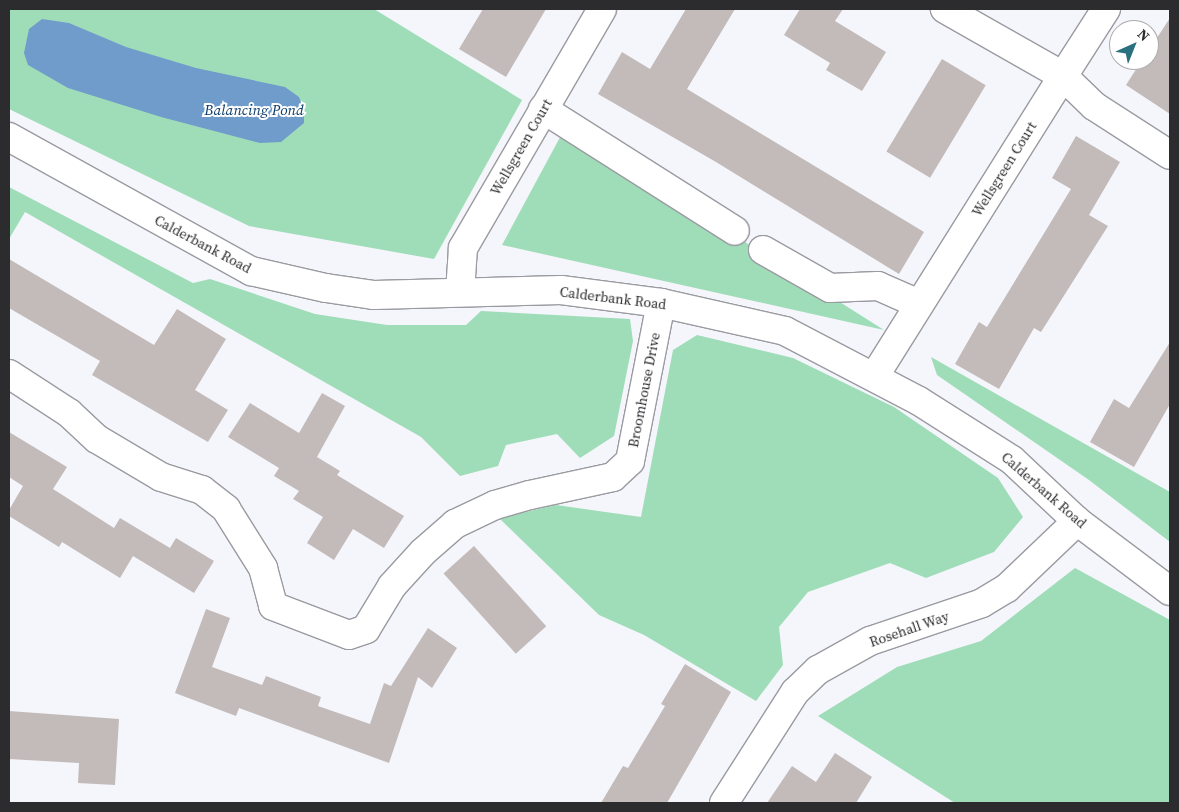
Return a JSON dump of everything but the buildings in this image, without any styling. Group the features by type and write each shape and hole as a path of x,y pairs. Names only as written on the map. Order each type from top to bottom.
{"street":[{"name":"Wellsgreen Court","path":"460,292 463,248 602,9"},
{"path":"945,9 1063,76 1094,106 1170,154"},
{"name":"Wellsgreen Court","path":"874,377 1106,9"},
{"path":"543,109 735,231"},
{"name":"Calderbank Road","path":"9,137 251,272 326,288 374,295 562,290 661,303 785,331 919,401 1012,460 1077,521 1170,592"},
{"path":"763,250 830,288 878,286 919,304"},
{"name":"Broomhouse Drive","path":"9,374 69,413 97,439 161,477 208,495 226,509 263,568 273,606 350,636 366,629 392,586 423,552 455,524 494,505 530,494 613,478 630,461 661,303"},
{"name":"Rosehall Way","path":"724,803 795,692 818,670 877,638 982,603 1014,582 1077,521"}],"green space":[{"path":"9,9 374,9 522,100 434,259 249,226 9,109"},
{"path":"565,128 884,330 502,245"},
{"path":"9,187 193,283 210,279 315,314 387,325 466,325 481,311 630,319 633,341 614,436 580,458 557,434 506,445 498,466 460,476 421,437 25,212 9,239"},
{"path":"697,335 793,358 894,407 998,478 1023,517 994,552 926,578 890,563 808,592 779,627 783,665 756,701 644,635 599,615 499,518 556,505 641,517 673,350"},
{"path":"931,357 1170,492 1170,542 1089,480 937,375"},
{"path":"1075,568 1170,620 1170,803 955,803 818,716 897,667 981,641"}],"water":[{"name":"Balancing Pond","path":"42,19 69,23 126,47 196,68 285,87 299,97 304,110 304,123 281,142 260,143 161,117 68,88 28,65 24,53 29,29"}]}
